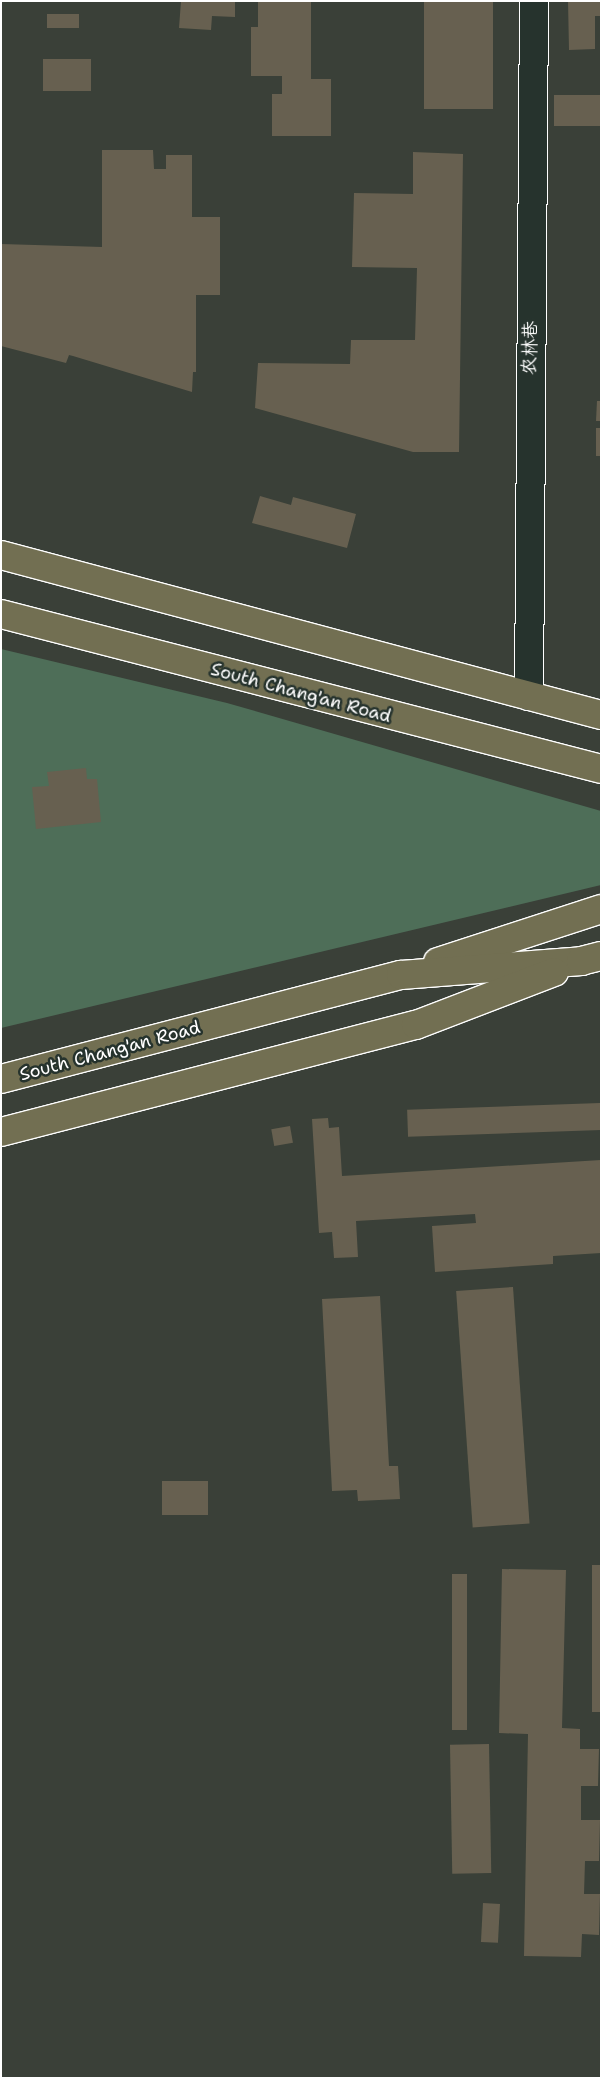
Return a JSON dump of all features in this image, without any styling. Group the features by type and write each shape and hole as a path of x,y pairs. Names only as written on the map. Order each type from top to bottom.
{"main road":[{"path":"1,555 601,715"},
{"name":"South Chang'an Road","path":"1,614 594,769"},
{"path":"401,975 601,909"},
{"path":"1,1132 416,1025 593,958"},
{"name":"South Chang'an Road","path":"1,1079 401,975 593,958"}],"street":[{"name":"农林巷","path":"530,696 534,1"}],"green space":[{"path":"1,649 227,703 601,811 601,885 1,1028"}],"building":[{"path":"181,1 235,1 235,17 212,16 211,30 179,28"},
{"path":"258,1 311,1 311,79 331,79 331,136 272,136 272,94 282,94 282,76 251,76 251,27 258,27"},
{"path":"424,1 493,1 493,109 424,109"},
{"path":"568,1 601,1 601,16 595,16 595,49 569,50"},
{"path":"47,14 79,14 79,28 47,28"},
{"path":"43,59 91,59 91,91 43,91"},
{"path":"554,95 601,95 601,126 554,126"},
{"path":"102,150 153,150 154,169 166,169 166,155 192,155 192,217 220,217 220,295 196,295 196,372 193,372 192,392 69,355 66,363 1,346 1,244 102,247"},
{"path":"413,152 463,154 459,452 413,452 255,408 258,363 350,364 351,340 415,340 417,268 352,267 354,193 413,194"},
{"path":"597,401 601,401 601,421 596,421"},
{"path":"596,428 601,428 601,456 596,456"},
{"path":"260,496 291,505 293,497 356,514 347,548 252,523"},
{"path":"86,768 87,779 97,779 101,822 36,829 32,787 49,786 47,772"},
{"path":"600,1103 601,1130 408,1137 407,1110"},
{"path":"328,1118 329,1128 339,1127 342,1176 601,1160 601,1253 553,1256 553,1264 435,1272 432,1226 476,1223 475,1214 356,1221 358,1257 334,1258 332,1232 319,1233 312,1119"},
{"path":"290,1126 293,1143 274,1146 271,1129"},
{"path":"513,1287 530,1523 473,1527 456,1291"},
{"path":"380,1296 389,1466 398,1466 400,1499 358,1501 357,1490 332,1491 322,1299"},
{"path":"162,1481 208,1481 208,1515 162,1515"},
{"path":"592,1565 601,1565 601,1712 592,1712"},
{"path":"502,1569 566,1570 562,1728 580,1729 580,1749 599,1749 598,1786 581,1786 581,1820 600,1820 599,1861 585,1861 584,1894 600,1894 599,1935 582,1934 581,1957 524,1956 528,1734 499,1733"},
{"path":"452,1574 467,1574 467,1730 452,1730"},
{"path":"489,1744 491,1873 452,1874 450,1745"},
{"path":"483,1903 500,1904 498,1943 481,1942"}]}
